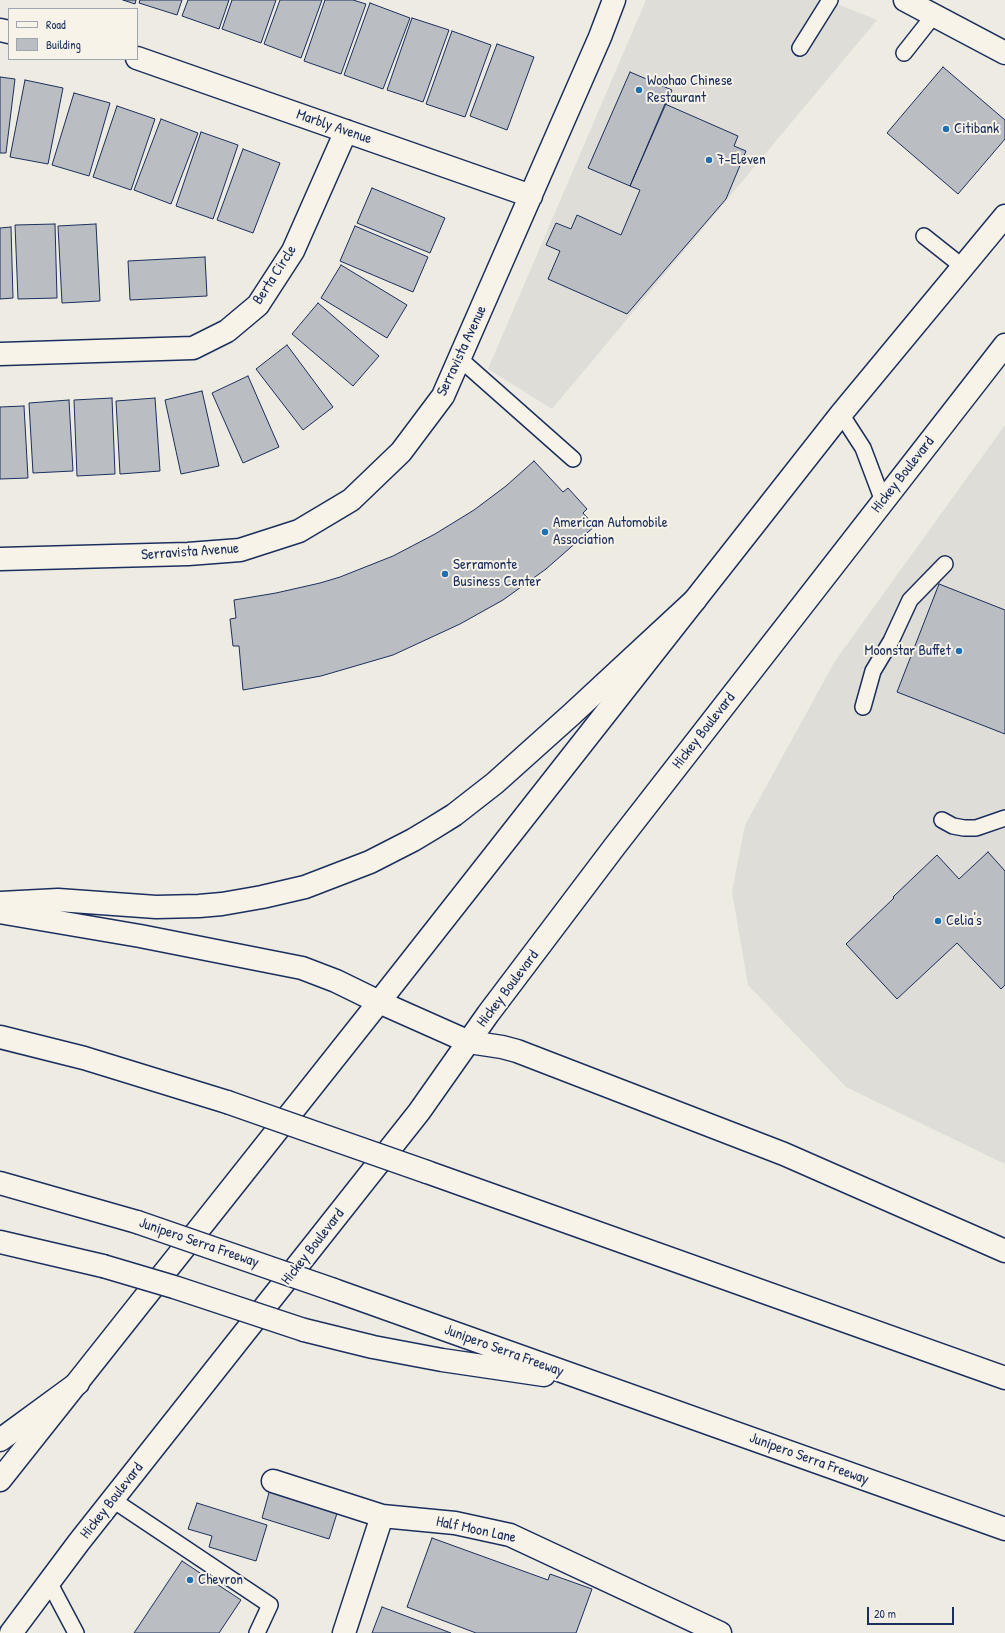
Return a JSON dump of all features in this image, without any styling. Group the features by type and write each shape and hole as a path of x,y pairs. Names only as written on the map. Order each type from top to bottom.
{"main road":[{"name":"Serravista Avenue","path":"0,559 188,554 240,550 299,531 350,500 401,452 443,396 600,37 614,0"},
{"path":"905,0 1005,53"},
{"name":"Marbly Avenue","path":"138,58 531,196"},
{"name":"Berta Circle","path":"0,354 193,348 226,331 258,305 293,251 346,131"},
{"path":"0,1480 379,1002 841,414 1005,216"},
{"name":"Hickey Boulevard","path":"11,1633 48,1582 414,1118 610,852 1005,345"},
{"path":"0,903 58,900 156,907 222,904 305,887 370,862 408,843 454,815 496,783 695,600"},
{"path":"0,912 140,936 286,964 325,977 469,1042 517,1051 784,1154 1005,1251"},
{"path":"0,1037 99,1063 227,1102 1005,1378"},
{"name":"Junipero Serra Freeway","path":"0,1183 137,1222 334,1290 1005,1529"},
{"path":"0,1242 103,1266 174,1287 304,1330 373,1347 442,1360 592,1382"},
{"path":"0,1440 78,1382"},
{"name":"Half Moon Lane","path":"273,1481 382,1516 455,1523 510,1535 720,1633"},
{"path":"344,1633 382,1516"}],"lane":[{"path":"800,48 830,0"},
{"path":"904,52 934,15"},
{"path":"924,236 963,267"},
{"path":"460,359 573,459"},
{"path":"841,414 864,448 883,501"},
{"path":"863,707 873,671 891,641 910,600 945,564"},
{"path":"942,820 953,826 976,828 1005,818"},
{"path":"113,1500 270,1605 257,1633"},
{"path":"48,1582 76,1633"}],"shaded area":[{"path":"646,0 827,0 877,20 552,409 488,369"},
{"path":"1005,425 1005,1164 846,1087 748,985 732,892 745,825 835,661"}],"building":[{"path":"123,0 136,0 135,4"},
{"path":"140,0 182,0 177,15 139,3"},
{"path":"188,0 229,0 219,29 182,16"},
{"path":"232,0 276,0 261,43 222,29"},
{"path":"280,0 322,0 301,58 264,44"},
{"path":"325,0 353,0 366,4 341,74 304,61"},
{"path":"370,3 410,18 383,89 344,75"},
{"path":"412,18 449,30 423,102 387,90"},
{"path":"452,31 491,45 465,117 426,104"},
{"path":"497,44 534,57 507,130 470,116"},
{"path":"943,67 1005,120 1005,139 958,194 887,133"},
{"path":"630,72 672,90 630,186 588,168"},
{"path":"0,77 15,79 6,153 0,153"},
{"path":"25,80 63,88 48,164 10,157"},
{"path":"74,93 110,103 89,176 52,165"},
{"path":"665,104 738,136 734,146 746,151 726,199 627,314 548,279 560,251 546,245 556,223 571,229 577,215 621,235 640,190 630,186"},
{"path":"117,106 155,119 131,190 93,177"},
{"path":"161,119 198,133 171,204 134,190"},
{"path":"201,132 238,145 213,219 176,206"},
{"path":"243,149 280,163 253,233 217,220"},
{"path":"372,188 445,218 430,253 357,223"},
{"path":"55,224 57,298 18,299 15,225"},
{"path":"96,224 100,301 62,303 58,226"},
{"path":"355,226 428,257 413,292 340,261"},
{"path":"11,227 13,298 0,299 0,228"},
{"path":"205,257 207,296 130,300 128,261"},
{"path":"341,265 407,305 387,338 321,298"},
{"path":"318,303 379,356 353,386 292,334"},
{"path":"287,345 333,407 303,430 256,369"},
{"path":"248,376 279,447 243,463 212,393"},
{"path":"202,391 219,466 181,474 165,400"},
{"path":"112,398 115,474 77,476 74,400"},
{"path":"155,398 160,471 120,474 116,401"},
{"path":"69,400 73,471 33,473 29,403"},
{"path":"24,406 28,478 0,479 0,407"},
{"name":"Serramonte Business Center","path":"534,461 563,492 568,488 587,509 583,513 595,526 546,569 503,600 460,624 393,655 321,676 243,690 239,646 233,646 230,619 236,618 234,600 276,593 320,583 340,577 393,556 435,534 474,510 506,486"},
{"name":"Moonstar Buffet","path":"939,584 1005,610 1005,734 897,692"},
{"name":"Celia's","path":"988,852 1005,871 1005,985 1001,989 957,943 897,999 846,944 937,855 959,879"},
{"path":"270,1489 338,1510 329,1539 262,1518"},
{"path":"197,1503 267,1525 256,1561 209,1547 212,1536 188,1529"},
{"path":"432,1538 548,1580 550,1574 592,1589 576,1633 476,1633 407,1607"},
{"name":"Chevron","path":"182,1561 241,1600 219,1633 134,1633"},
{"path":"382,1607 451,1633 372,1633"}],"place":[{"name":"Woohao Chinese Restaurant","path":"639,90"},
{"name":"Citibank","path":"946,129"},
{"name":"7-Eleven","path":"709,160"},
{"name":"American Automobile Association","path":"545,532"},
{"name":"Serramonte Business Center","path":"445,574"},
{"name":"Moonstar Buffet","path":"959,651"},
{"name":"Celia's","path":"938,921"},
{"name":"Chevron","path":"190,1580"}]}
